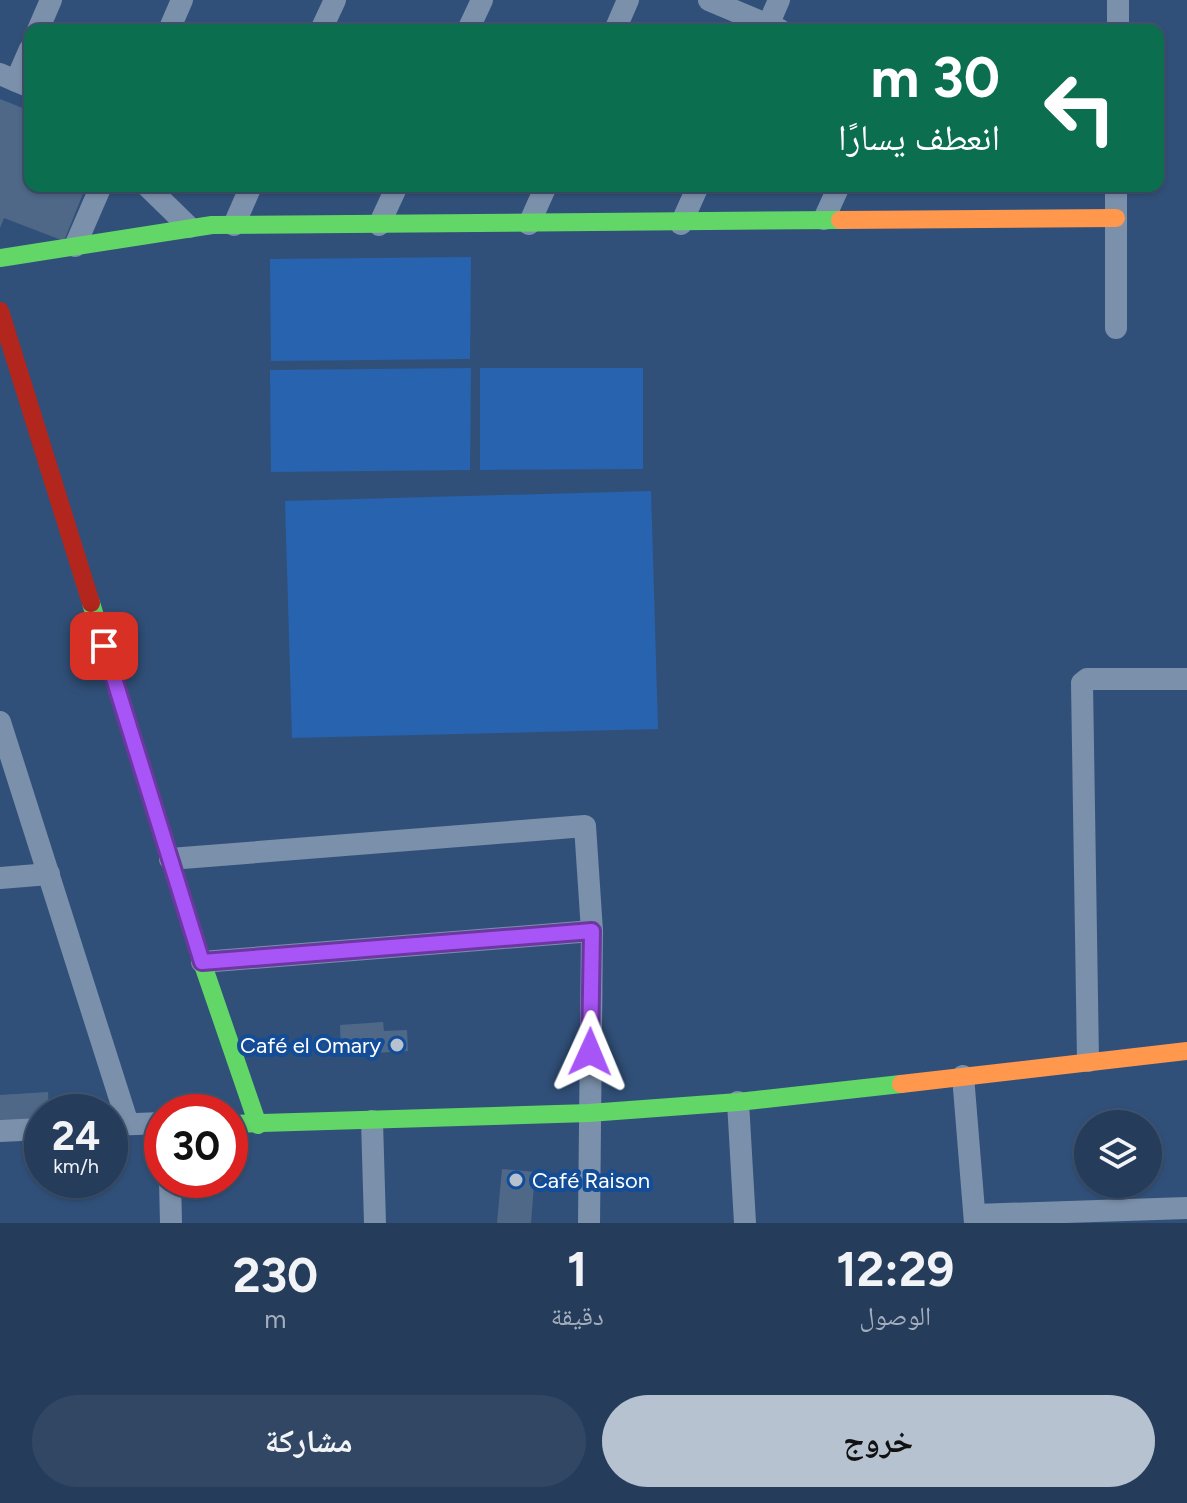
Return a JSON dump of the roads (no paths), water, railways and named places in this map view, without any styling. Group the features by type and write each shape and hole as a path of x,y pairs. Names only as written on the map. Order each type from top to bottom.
{"street":[{"path":"41,24 51,0"},
{"path":"172,24 182,0"},
{"path":"324,24 335,0"},
{"path":"471,24 482,0"},
{"path":"618,24 628,0"},
{"path":"709,0 762,24"},
{"path":"772,24 779,0"},
{"path":"1118,0 1118,24"},
{"path":"15,81 24,62"},
{"path":"75,246 98,192"},
{"path":"153,192 189,227"},
{"path":"234,225 248,192"},
{"path":"379,225 394,192"},
{"path":"529,224 543,192"},
{"path":"681,224 695,192"},
{"path":"824,219 836,192"},
{"path":"1116,192 1116,328"},
{"path":"0,258 189,227 234,225 681,224 824,219 1116,218"},
{"path":"0,311 202,962 258,1125"},
{"path":"1088,1061 1082,683 1087,679 1187,679"},
{"path":"0,722 49,874 111,1094"},
{"path":"170,859 585,826 592,931 589,1223"},
{"path":"0,878 49,874"},
{"path":"202,962 592,931"},
{"path":"248,1125 589,1113 738,1102 1187,1051"},
{"path":"963,1076 975,1219 1187,1208"},
{"path":"738,1102 745,1223"},
{"path":"372,1121 375,1223"},
{"path":"0,1131 24,1130"},
{"path":"170,1198 171,1223"}],"place":[{"name":"Café el Omary","path":"397,1045"},
{"name":"Café Raison","path":"516,1180"}]}
